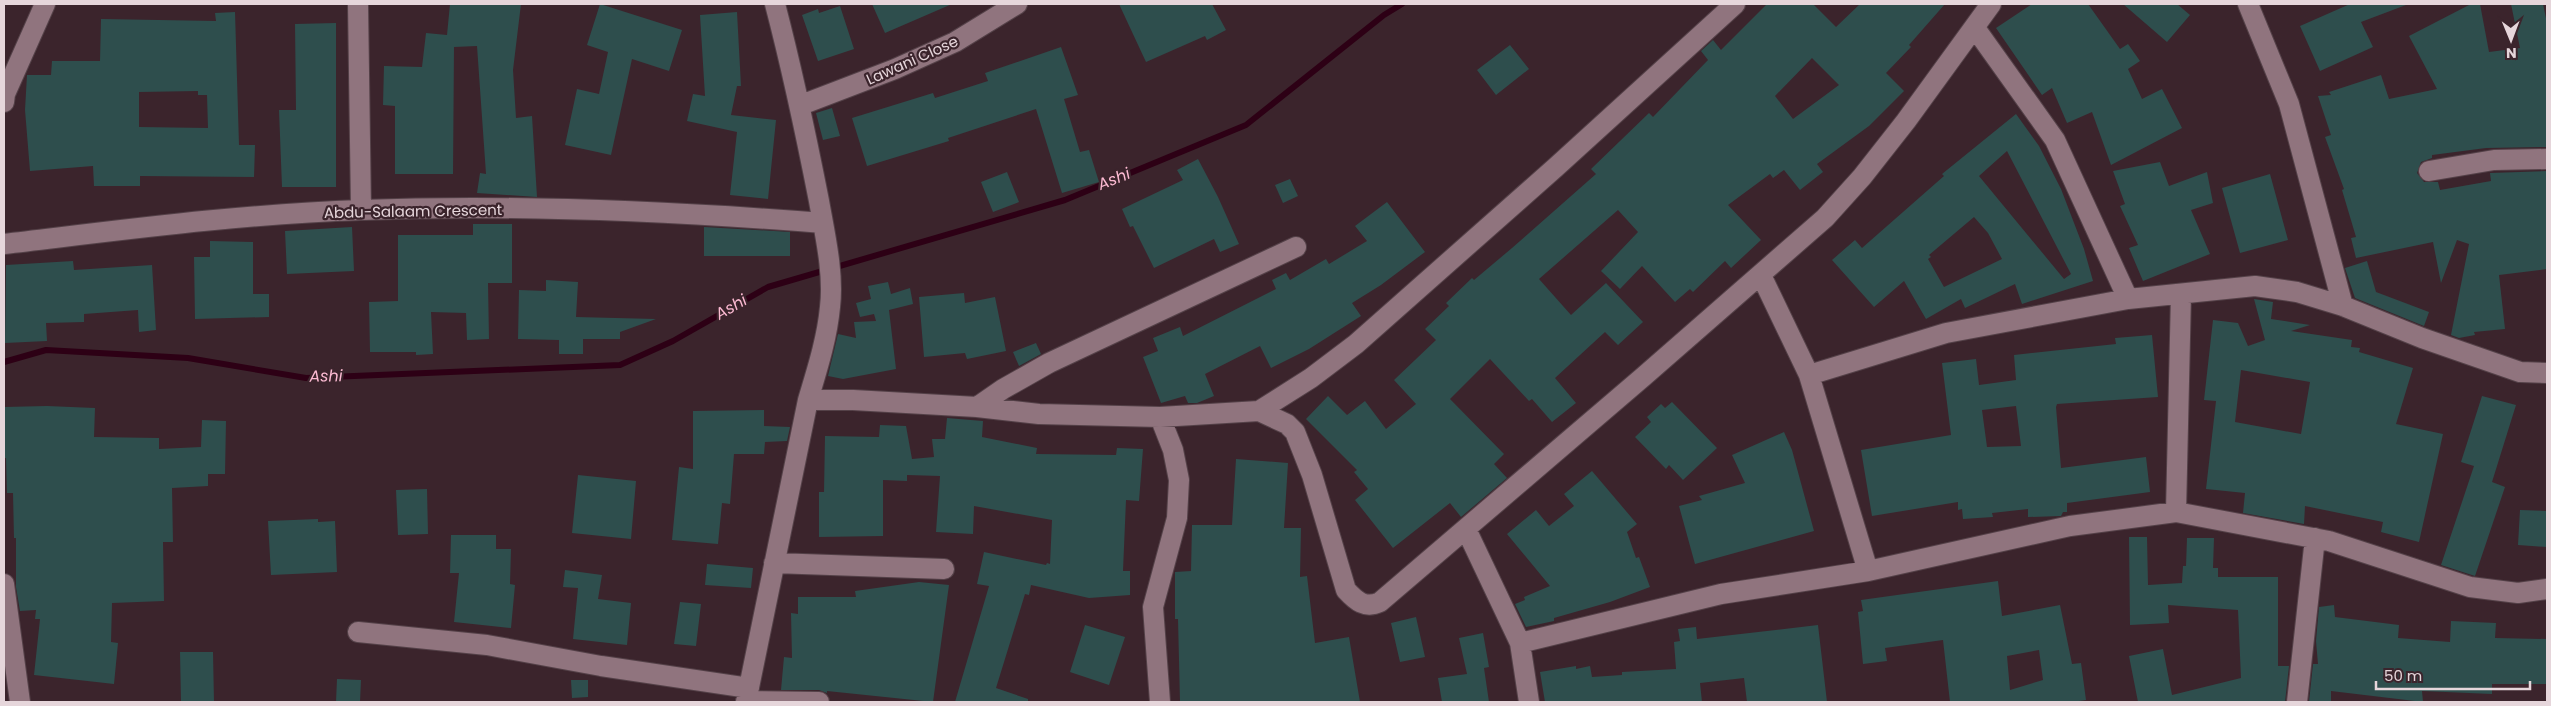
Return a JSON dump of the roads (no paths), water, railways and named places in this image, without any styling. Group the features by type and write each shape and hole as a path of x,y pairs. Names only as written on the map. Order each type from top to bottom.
{"street":[{"path":"4,102 45,4"},
{"path":"358,4 361,210"},
{"path":"747,697 808,400 822,352 831,306 829,263 823,222 801,105 775,4"},
{"name":"Lawani Close","path":"801,105 895,69 955,42 1017,4"},
{"path":"1259,411 1311,378 1356,344 1556,167 1735,4"},
{"path":"808,400 853,400 977,407 1039,414 1160,417 1259,411 1287,424 1295,432 1312,475 1346,590 1354,599 1372,606 1380,602 1466,529 1825,218 1862,178 1975,28 1990,4"},
{"path":"2248,4 2289,104 2344,306"},
{"path":"1975,28 2056,140 2128,299"},
{"path":"2429,171 2494,160 2547,159"},
{"name":"Abdu-Salaam Crescent","path":"4,244 198,220 361,210 491,208 674,212 823,222"},
{"path":"977,407 1003,389 1049,363 1296,247"},
{"path":"1761,275 1809,375 1868,571"},
{"path":"1809,375 1946,333 2128,299 2255,286 2297,292 2344,306 2422,338 2520,372 2547,373"},
{"path":"2176,512 2181,294"},
{"path":"1160,417 1173,450 1179,480 1177,518 1153,607 1160,702"},
{"path":"1520,643 1721,594 1868,571 2070,526 2176,512 2329,541 2470,587 2518,594 2547,589"},
{"path":"1466,529 1520,643 1529,702"},
{"path":"2297,702 2315,538"},
{"path":"774,562 944,569"},
{"path":"4,584 20,702"},
{"path":"358,632 488,645 601,666 747,697 819,702"}],"waterway":[{"name":"Ashi","path":"4,362 46,350 188,358 306,378 620,365 673,341 768,287 1065,200 1246,125 1384,15 1402,4"}]}
